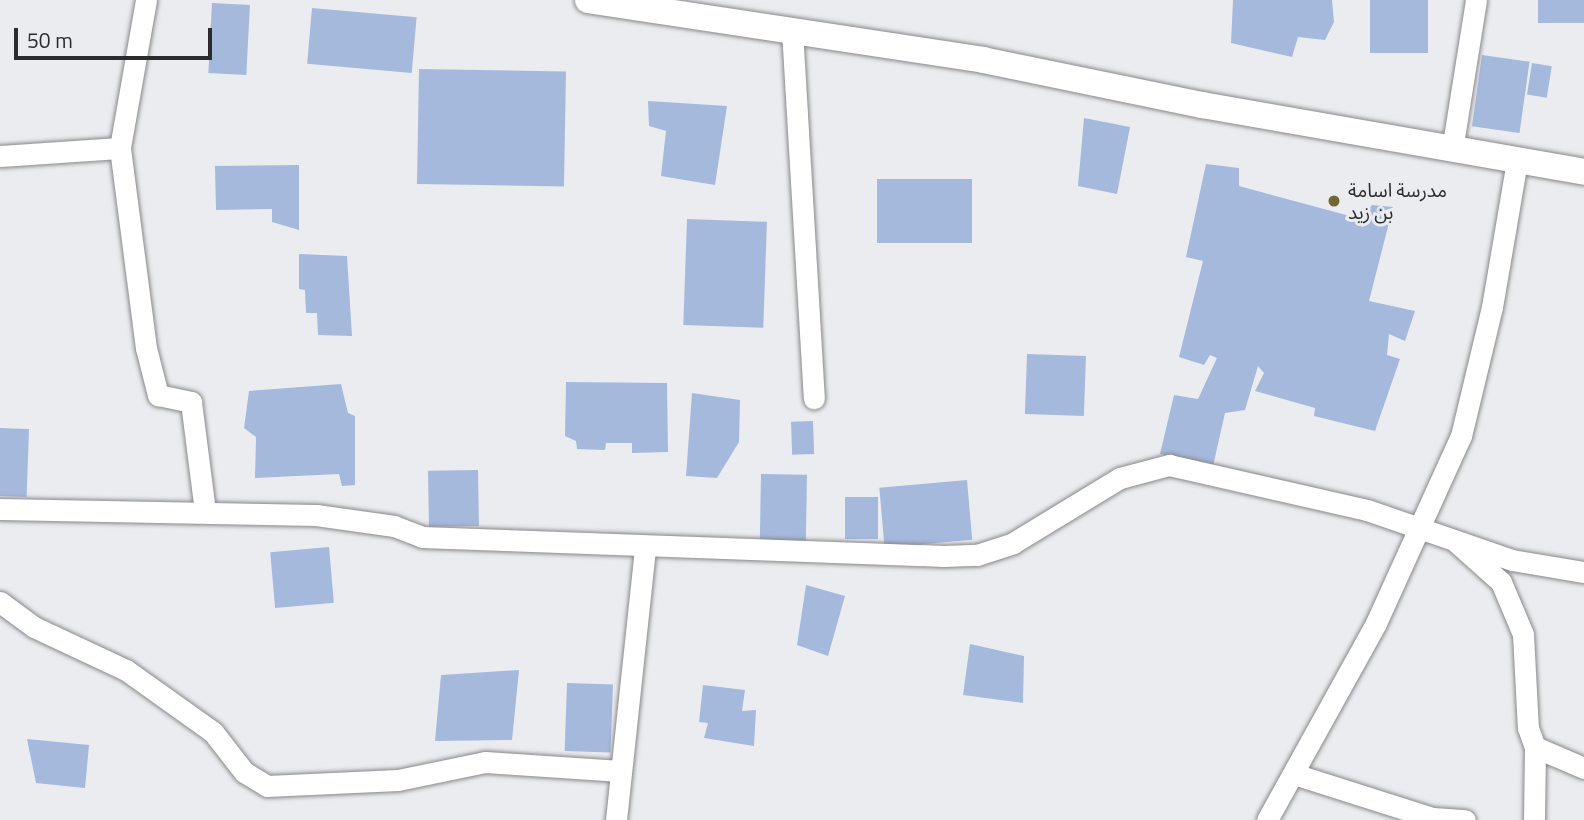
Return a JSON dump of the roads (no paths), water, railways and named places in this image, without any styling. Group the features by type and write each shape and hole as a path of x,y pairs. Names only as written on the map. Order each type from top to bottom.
{"street":[{"path":"146,0 120,148 146,348 158,395 191,402 205,511"},
{"path":"588,0 792,30 1584,172"},
{"path":"1452,150 1476,0"},
{"path":"792,30 814,398"},
{"path":"0,156 120,148"},
{"path":"1267,820 1294,774 1421,527 1461,436 1494,294 1517,160"},
{"path":"0,509 316,515 394,526 422,537 645,547 977,555 1013,543 1120,478 1169,465 1421,527 1512,560 1584,572"},
{"path":"1449,536 1501,582 1523,634 1528,728 1535,747 1534,820"},
{"path":"616,820 645,547"},
{"path":"0,602 34,627 126,670 213,732 244,772 267,786 398,780 485,762 621,771"},
{"path":"1535,747 1584,768"},
{"path":"1294,774 1433,818 1465,820"}],"place":[{"name":"مدرسة اسامة بن زيد","path":"1334,201"}]}
